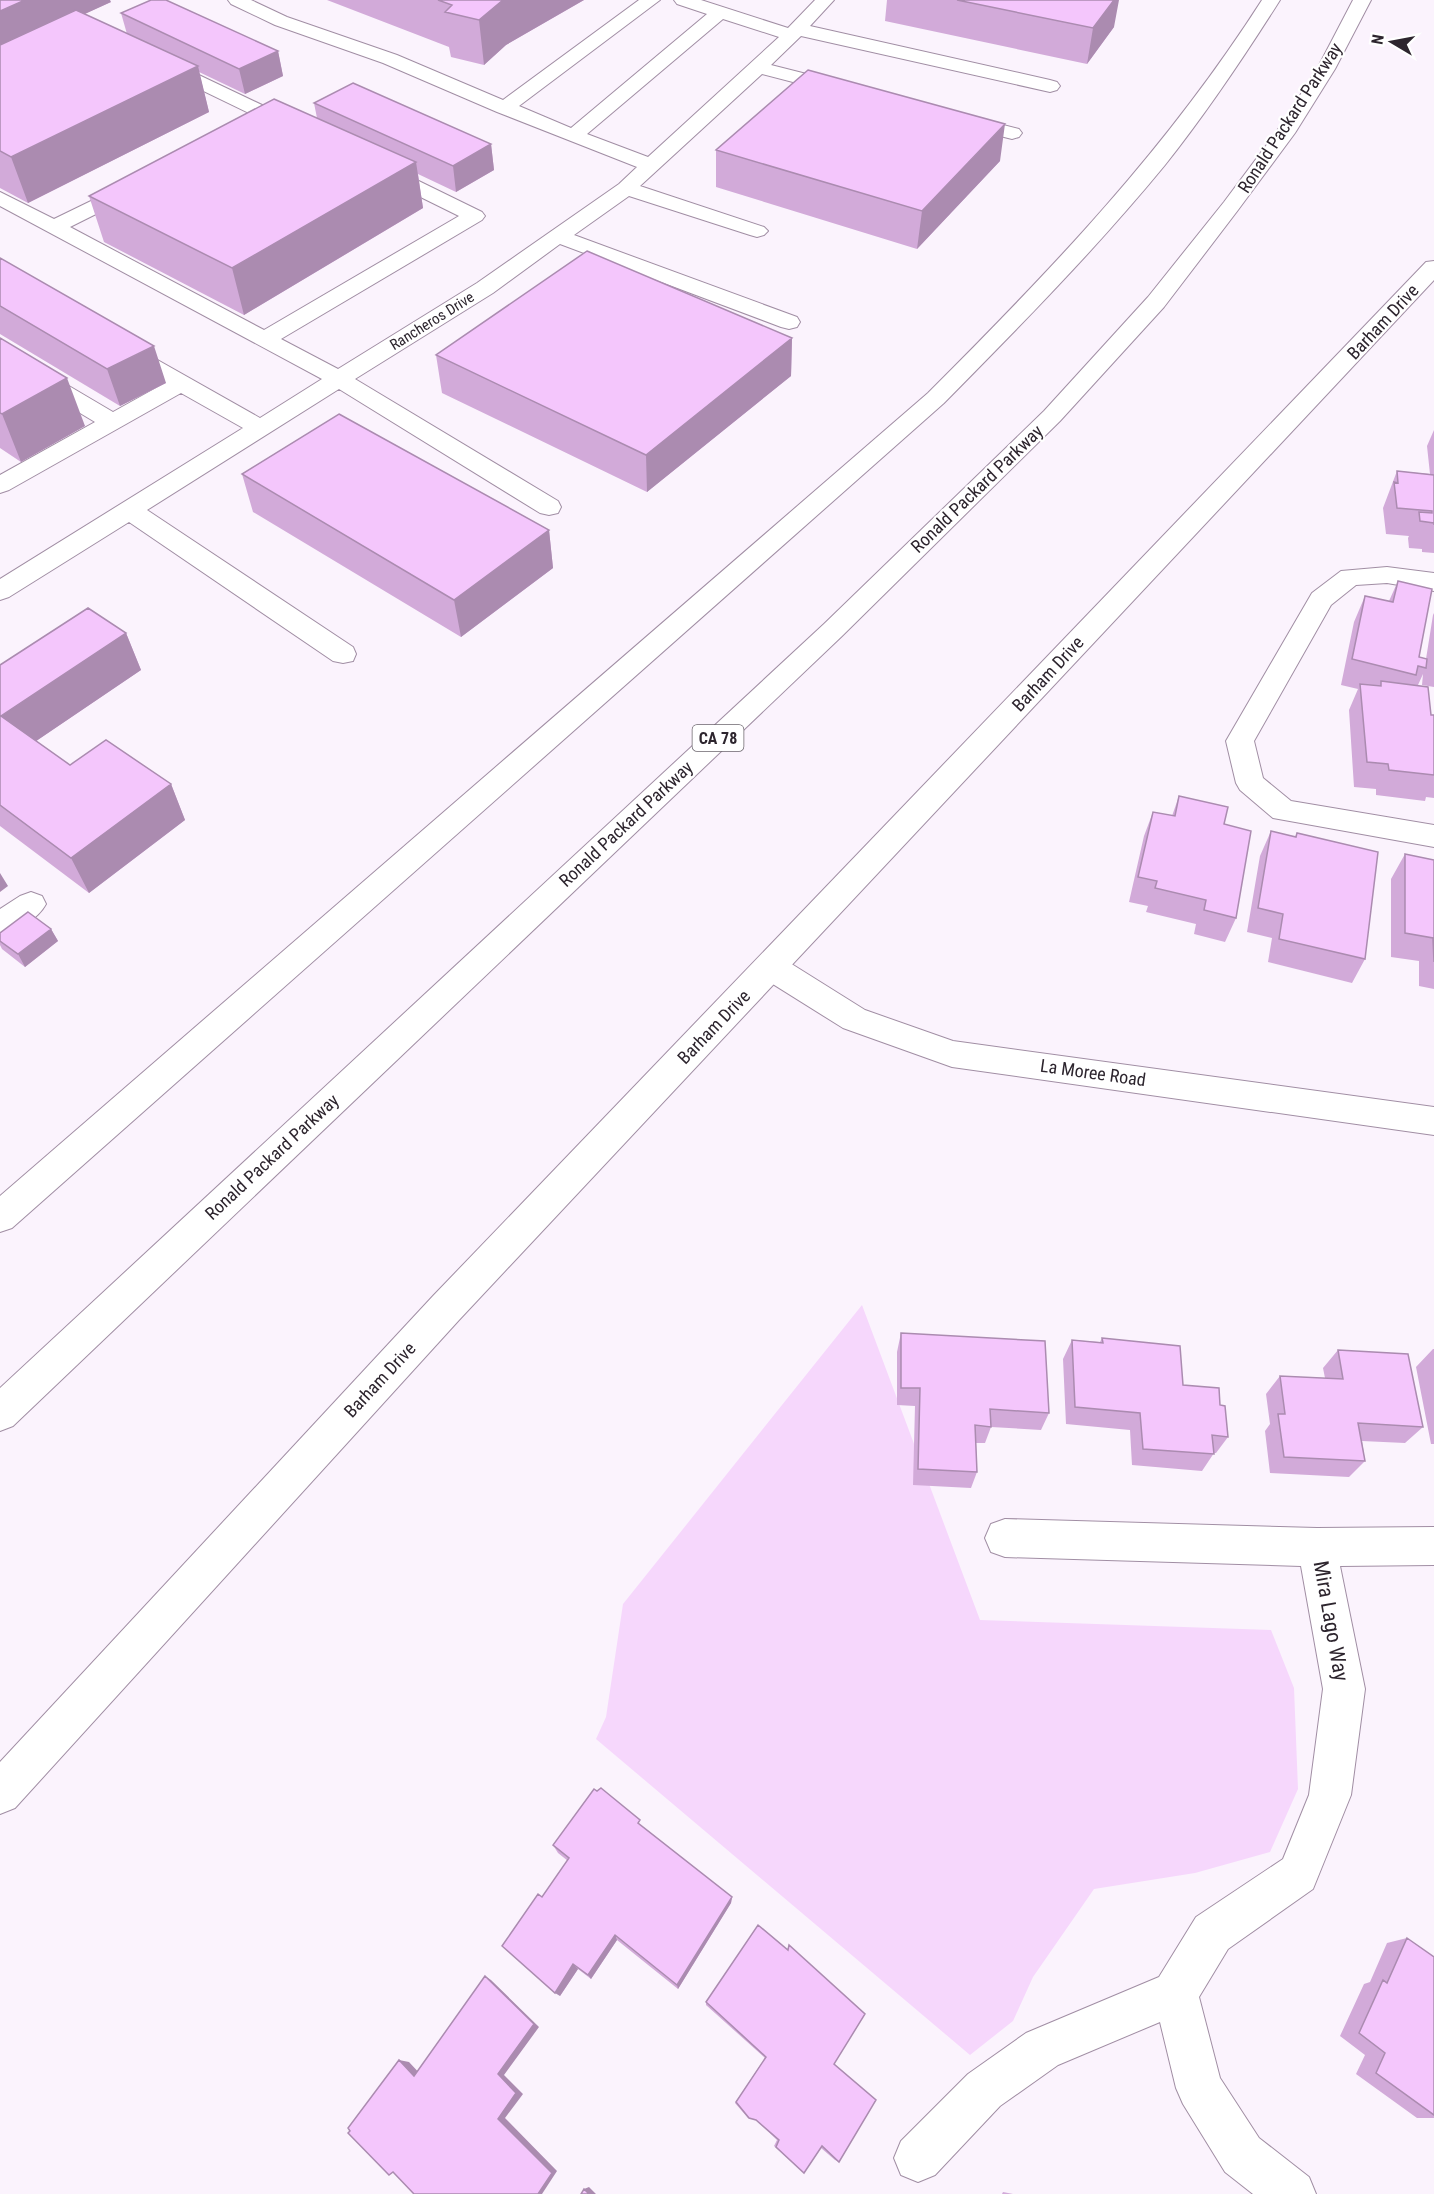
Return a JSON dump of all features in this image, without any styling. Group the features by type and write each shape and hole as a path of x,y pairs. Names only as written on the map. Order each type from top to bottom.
{"main road":[{"path":"237,0 281,21 390,59 504,108 650,165"},
{"path":"504,108 651,0"},
{"path":"682,0 794,32 1050,86"},
{"path":"0,1217 936,398 1054,280 1141,180 1206,97 1271,0"},
{"name":"Ronald Packard Parkway","path":"0,1413 833,630 1052,416 1156,302 1232,206 1285,133 1326,69 1362,0"},
{"name":"Rancheros Drive","path":"0,591 484,288 626,188 758,67 794,32 820,1"},
{"path":"573,136 720,12"},
{"path":"144,54 315,138"},
{"path":"758,67 862,94"},
{"path":"943,115 1012,133"},
{"path":"252,128 273,117"},
{"path":"265,339 475,216 358,159"},
{"path":"54,227 148,180"},
{"path":"626,188 757,231"},
{"path":"0,198 339,379 549,507"},
{"path":"557,236 789,322"},
{"name":"Barham Drive","path":"0,1793 446,1308 1434,267"},
{"path":"101,337 260,428"},
{"path":"0,355 113,422"},
{"path":"4,478 113,422 182,383"},
{"path":"129,510 343,654"},
{"path":"1434,582 1387,575 1350,577 1321,599 1240,741 1250,783 1283,810 1434,836"},
{"path":"0,925 31,904"},
{"name":"La Moree Road","path":"771,967 854,1018 952,1054 1434,1121"},
{"name":"Mira Lago Way","path":"1005,1538 1317,1547 1434,1546"},
{"name":"Mira Lago Way","path":"1175,1993 1212,1933 1298,1874 1330,1795 1344,1689 1317,1547"},
{"path":"918,2158 984,2090 1042,2049 1175,1993 1199,2088 1242,2156 1293,2194"}],"shaded area":[{"path":"862,1305 980,1620 1271,1630 1294,1688 1298,1789 1270,1852 1195,1873 1094,1889 1033,1977 1013,2021 970,2055 596,1739 606,1717 623,1604"}],"building":[{"path":"0,0 25,0 0,11"},
{"path":"151,0 166,0 278,51 239,69 121,13"},
{"path":"438,0 503,0 479,20 445,12 452,5"},
{"path":"957,0 1114,0 1093,28"},
{"path":"76,10 198,66 11,157 0,151 0,45"},
{"path":"808,70 1005,124 922,211 716,150"},
{"path":"353,83 491,144 453,166 314,103"},
{"path":"274,99 416,162 232,268 89,196"},
{"path":"587,251 792,338 646,455 436,355"},
{"path":"0,258 154,346 107,369 0,306"},
{"path":"0,338 67,378 2,414 0,413"},
{"path":"339,414 549,530 454,600 242,474"},
{"path":"1397,471 1434,475 1434,523 1420,521 1419,512 1432,513 1432,511 1397,508 1394,482 1398,483"},
{"path":"1398,581 1432,589 1419,657 1427,659 1426,668 1418,666 1416,675 1352,659 1365,596 1393,602"},
{"path":"88,608 126,633 1,716 70,765 106,740 171,784 71,858 0,805 0,665"},
{"path":"1381,681 1428,687 1431,715 1434,715 1434,775 1389,770 1388,764 1367,762 1360,684 1381,686"},
{"path":"1179,796 1228,807 1224,824 1251,831 1236,918 1204,910 1206,900 1155,888 1157,881 1138,877 1153,812 1175,816"},
{"path":"1271,831 1296,837 1297,833 1378,852 1365,959 1279,939 1283,914 1258,908"},
{"path":"1405,854 1434,860 1434,962 1433,938 1405,933"},
{"path":"28,912 51,929 18,954 0,941 0,933"},
{"path":"901,1333 1045,1341 1049,1413 990,1409 991,1427 975,1425 977,1472 918,1469 920,1388 901,1388"},
{"path":"1102,1338 1180,1346 1183,1385 1219,1388 1220,1405 1225,1406 1228,1437 1212,1435 1214,1454 1143,1449 1140,1413 1075,1407 1072,1340 1103,1343"},
{"path":"1338,1350 1408,1354 1423,1427 1358,1423 1365,1461 1284,1457 1278,1414 1285,1414 1280,1376 1343,1379"},
{"path":"601,1788 640,1820 638,1823 732,1897 677,1985 615,1935 588,1975 573,1964 555,1993 502,1946 538,1894 542,1897 569,1858 553,1845 594,1789 597,1791"},
{"path":"758,1925 788,1950 789,1945 865,2014 834,2064 876,2100 839,2162 822,2146 804,2173 776,2147 779,2140 756,2120 749,2118 736,2102 766,2057 706,2002"},
{"path":"1407,1938 1434,1957 1434,2115 1376,2073 1385,2053 1359,2033 1383,1980 1387,1983"},
{"path":"485,1976 534,2024 498,2074 516,2093 498,2119 552,2173 538,2194 414,2194 393,2172 389,2175 348,2133 350,2131 348,2128 399,2060 414,2076"}]}
